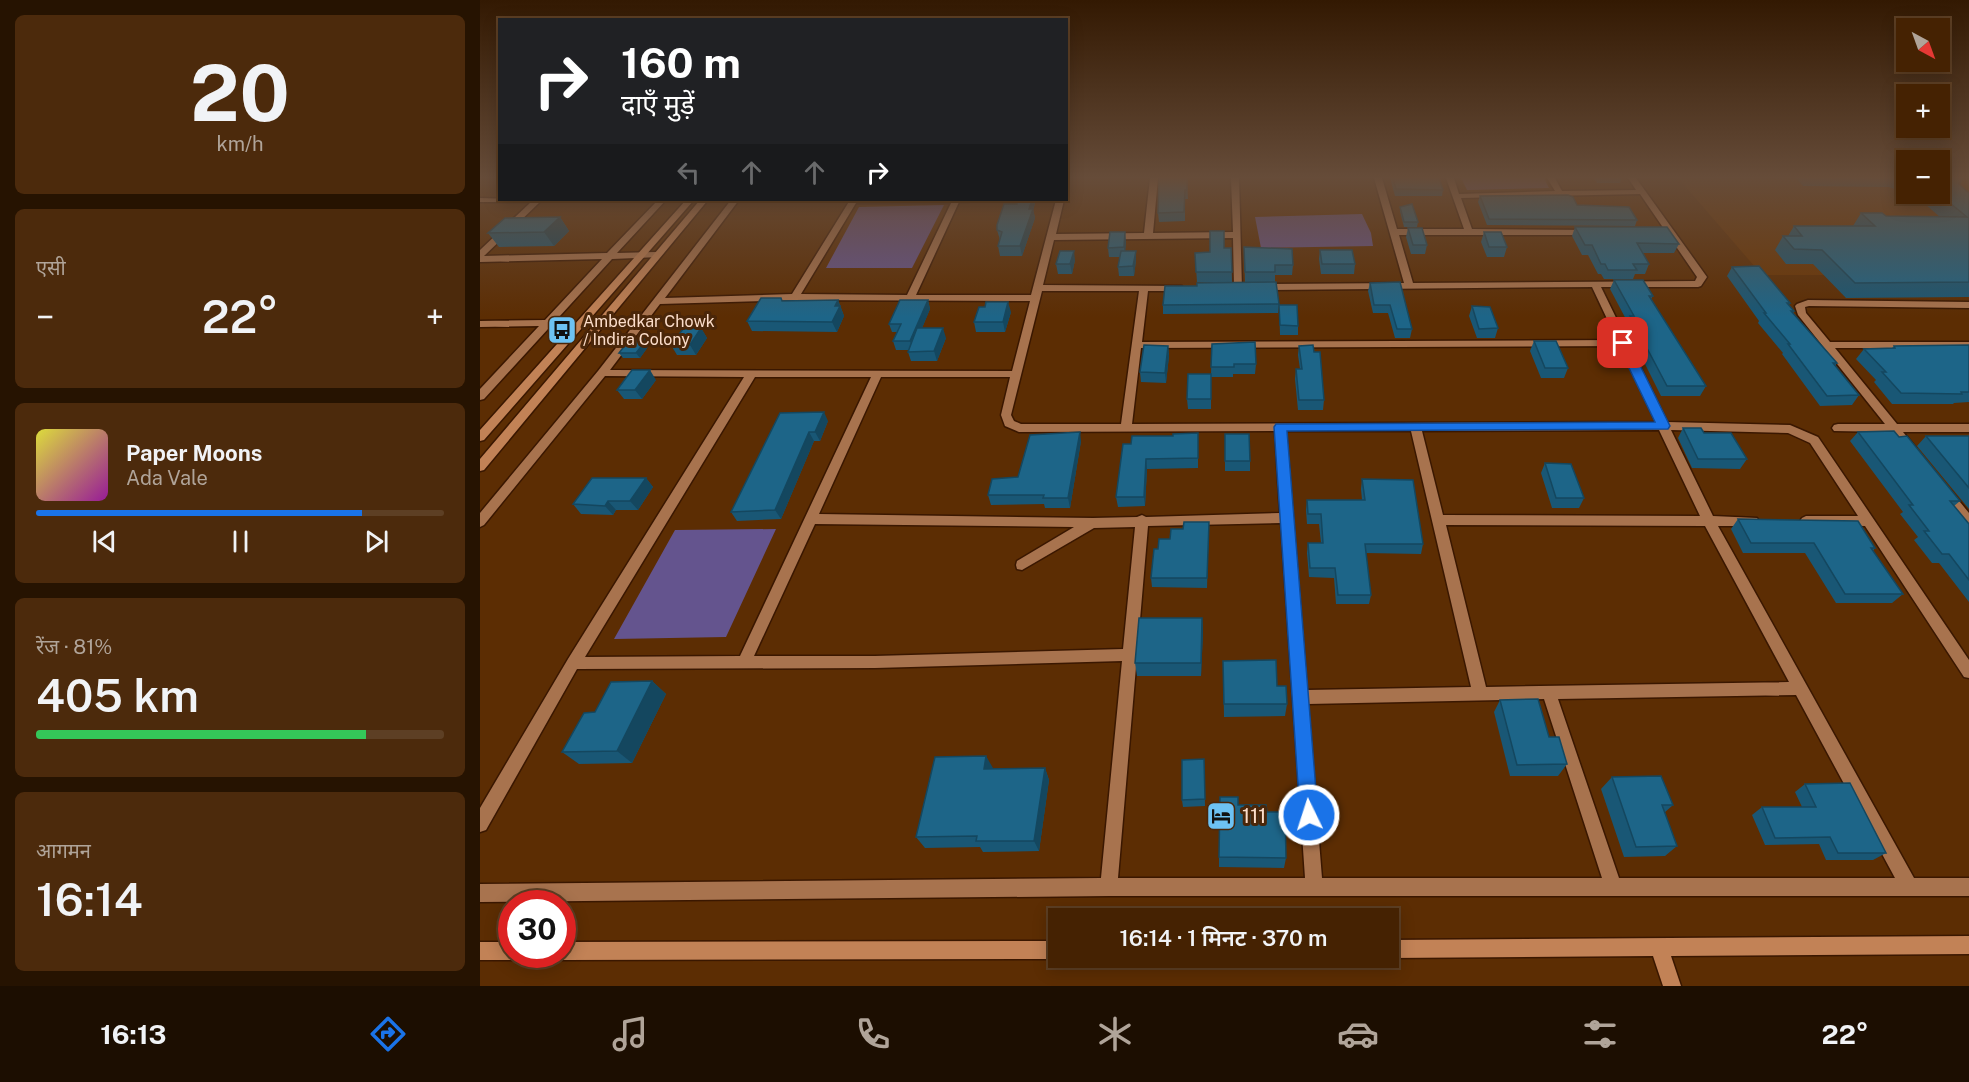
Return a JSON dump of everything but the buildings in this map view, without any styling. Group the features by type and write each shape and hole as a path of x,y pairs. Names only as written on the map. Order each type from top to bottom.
{"main road":[{"path":"480,437 669,224"},
{"path":"480,467 683,224"},
{"path":"1399,949 1969,945"},
{"path":"1659,947 1671,986"},
{"path":"576,951 1048,950"},
{"path":"480,951 498,951"}],"street":[{"path":"480,255 512,224"},
{"path":"480,396 640,224"},
{"path":"480,522 602,373 717,224"},
{"path":"795,297 839,224"},
{"path":"911,296 945,224"},
{"path":"1054,224 1006,415 1009,423 1019,428 1663,426 1798,431 1814,440 1969,672"},
{"path":"1148,236 1149,224"},
{"path":"1236,224 1239,287"},
{"path":"1392,224 1409,286"},
{"path":"1466,224 1469,233"},
{"path":"1227,287 1691,285 1701,282 1702,277 1666,224"},
{"path":"1659,231 1671,231"},
{"path":"1394,232 1599,232"},
{"path":"1051,237 1236,235"},
{"path":"480,259 610,258 656,255"},
{"path":"1595,285 1709,520 1909,887"},
{"path":"658,301 1037,293 1191,287"},
{"path":"1126,427 1144,288"},
{"path":"1914,454 1800,313 1800,306 1808,303 1969,305"},
{"path":"480,324 546,323"},
{"path":"1137,345 1623,343"},
{"path":"1825,345 1969,345"},
{"path":"602,373 1016,374"},
{"path":"480,824 573,663 752,373"},
{"path":"746,661 878,373"},
{"path":"1280,427 1314,886"},
{"path":"1416,427 1480,693"},
{"path":"1838,428 1969,428"},
{"path":"1941,488 1969,522"},
{"path":"812,519 1093,523 1287,518"},
{"path":"1109,887 1142,520"},
{"path":"1439,520 1766,521"},
{"path":"1789,521 1869,521"},
{"path":"1022,565 1093,523"},
{"path":"573,663 875,662 1129,655"},
{"path":"1300,697 1801,688"},
{"path":"1549,693 1613,887"},
{"path":"480,893 1314,886 1969,887"}],"shaded area":[{"path":"850,224 934,224 912,268 826,268"},
{"path":"1256,224 1367,224 1373,246 1261,248"},
{"path":"1718,224 1969,224 1969,275 1762,275"},
{"path":"776,529 726,637 614,639 675,530"}],"place":[{"name":"Ambedkar Chowk / Indira Colony","path":"562,330"},
{"name":"111","path":"1221,816"}],"route":[{"path":"1309,815 1280,427 1663,426 1623,343"}]}
